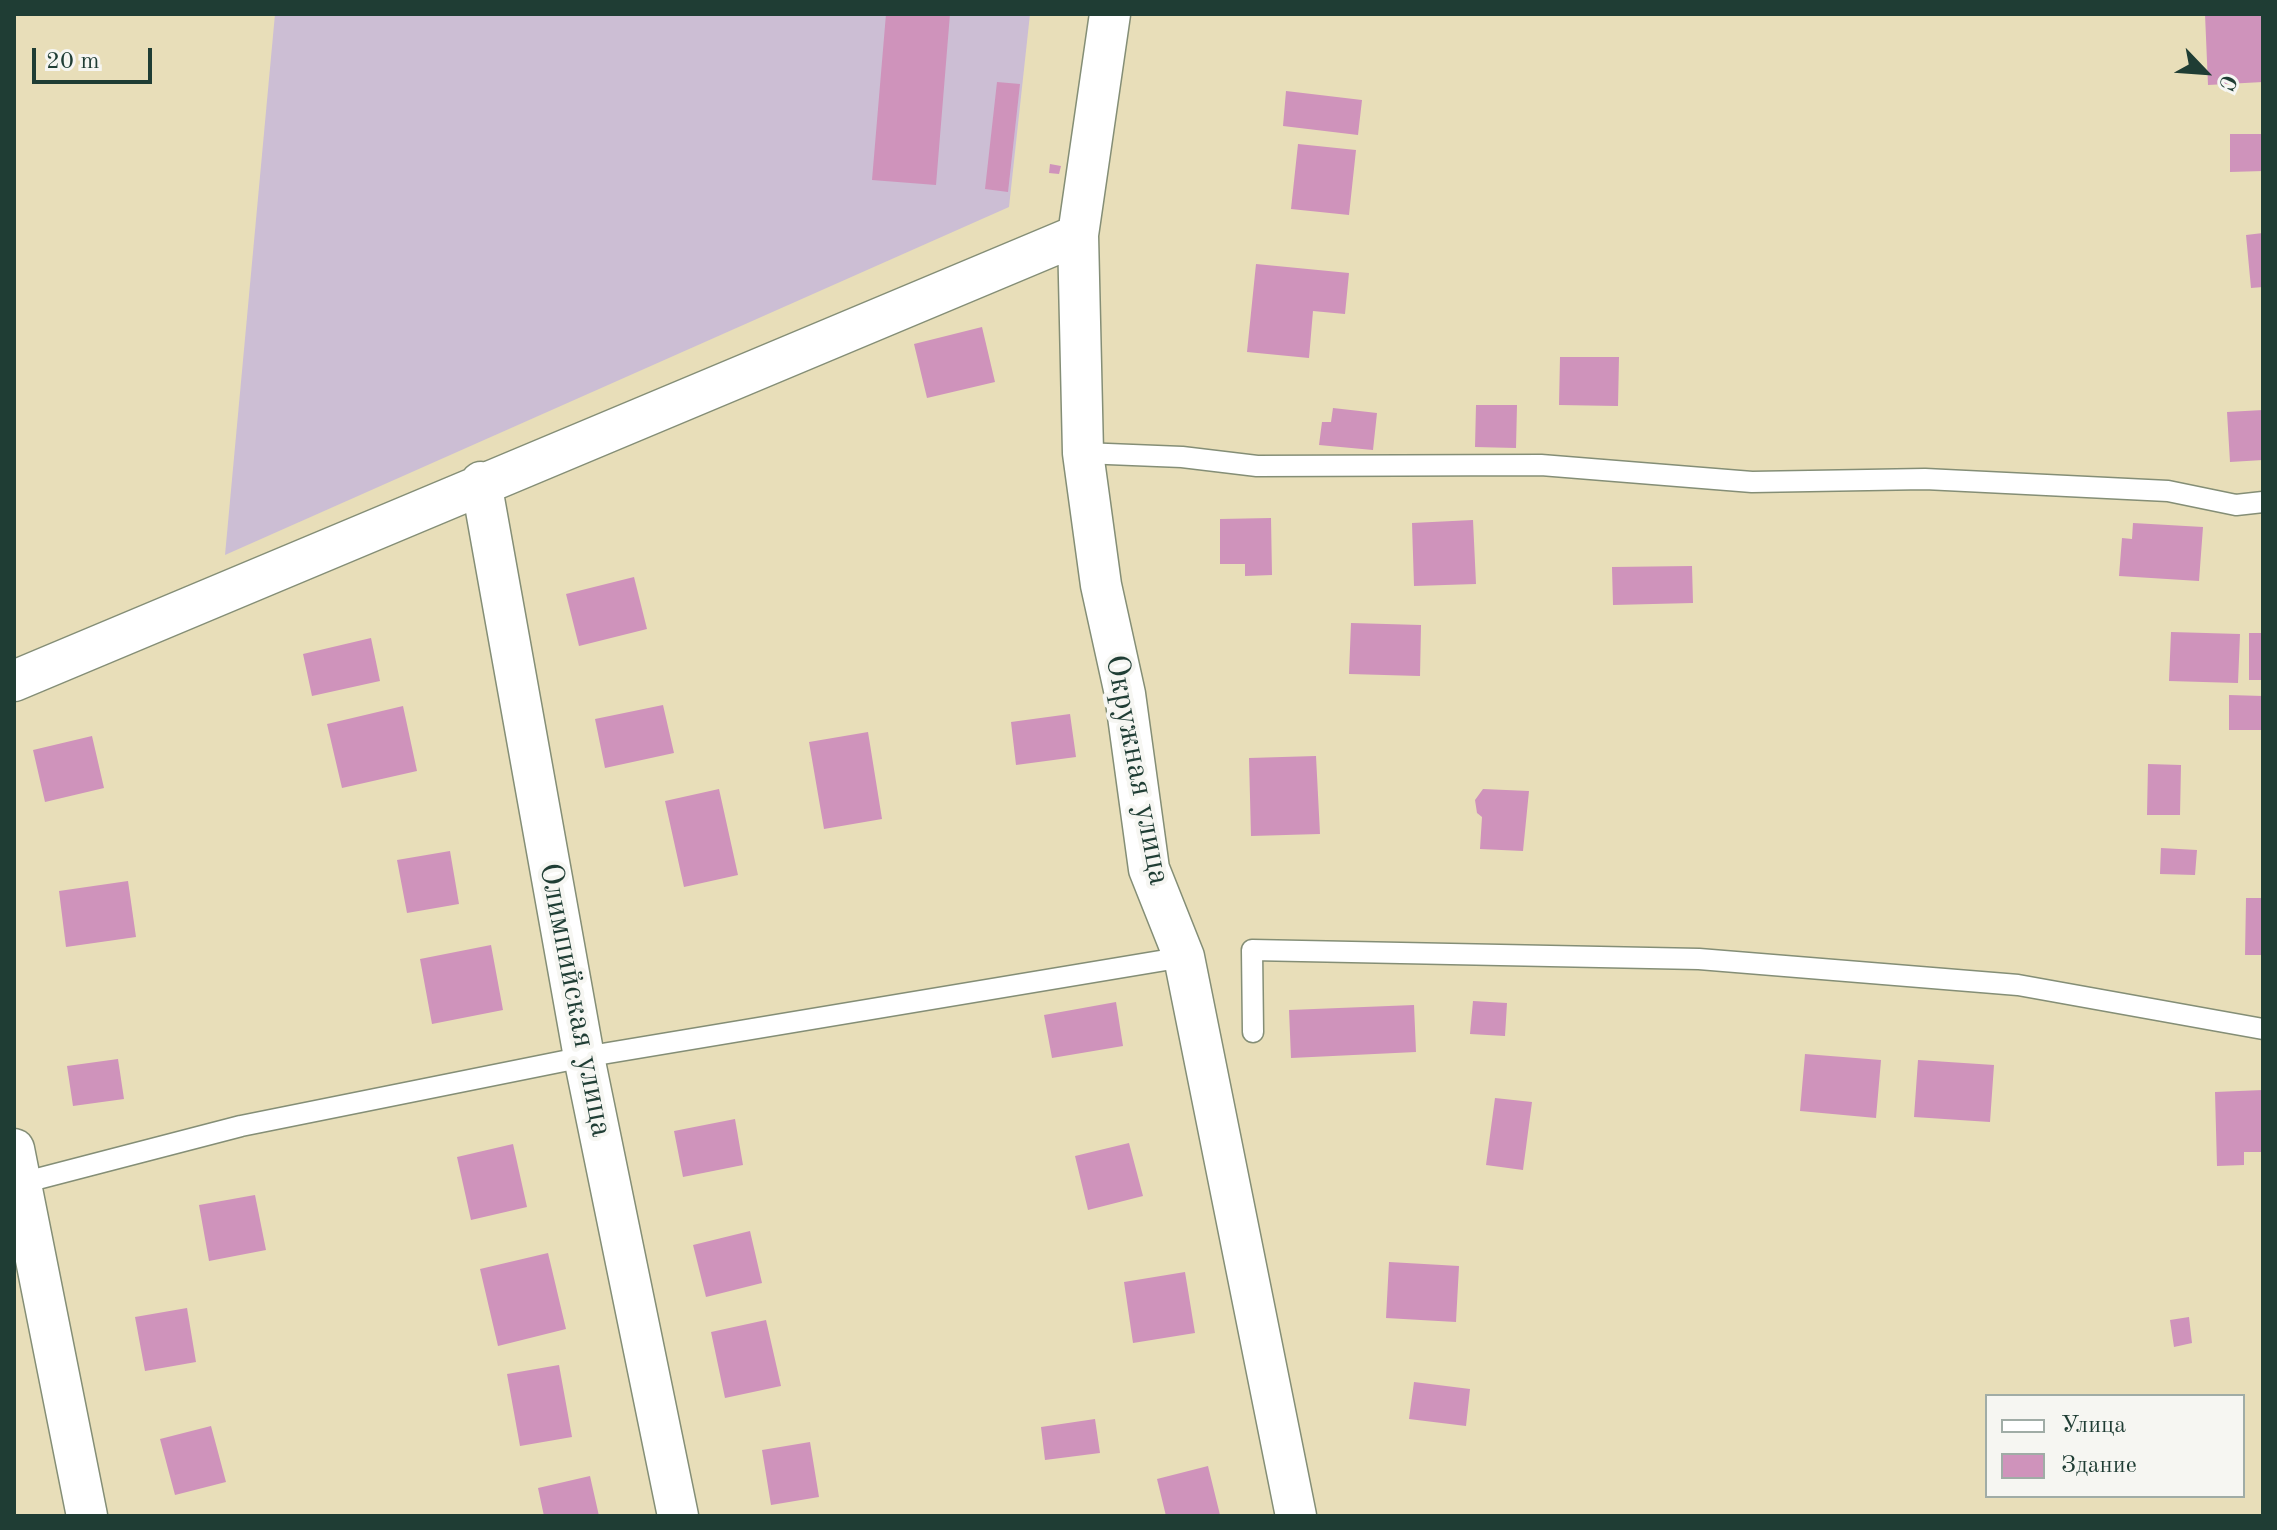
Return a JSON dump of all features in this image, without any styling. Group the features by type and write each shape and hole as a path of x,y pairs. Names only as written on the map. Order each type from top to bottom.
{"street":[{"name":"Окружная улица","path":"1110,14 1078,235 1083,453 1101,585 1125,694 1149,869 1184,957 1296,1516"},
{"path":"14,681 481,482 1078,235"},
{"name":"Олимпийская улица","path":"481,482 584,1057 678,1516"},
{"path":"16,1173 87,1516"}],"lane":[{"path":"1083,453 1182,457 1257,466 1541,465 1752,482 1925,479 2168,491 2236,505 2263,502"},
{"path":"1253,1032 1252,950 1715,960 2018,985 2263,1029"},
{"path":"16,1173 584,1057 1184,957"}],"shaded area":[{"path":"275,14 1030,14 1009,207 225,555"}],"building":[{"path":"886,14 950,14 936,185 872,180"},
{"path":"2205,14 2263,14 2263,82 2208,85"},
{"path":"997,82 1020,84 1008,192 985,189"},
{"path":"1286,91 1362,100 1358,135 1283,126"},
{"path":"2230,134 2263,134 2263,171 2230,172"},
{"path":"1298,144 1356,150 1349,215 1291,209"},
{"path":"1050,164 1061,166 1059,174 1049,173"},
{"path":"2263,233 2263,287 2251,288 2246,235"},
{"path":"1256,264 1349,273 1345,314 1313,311 1309,358 1247,352"},
{"path":"982,327 995,382 927,398 914,344"},
{"path":"1560,357 1619,357 1618,406 1559,405"},
{"path":"1476,405 1517,405 1516,448 1475,447"},
{"path":"1333,408 1377,413 1373,450 1319,445 1322,422 1331,422"},
{"path":"2263,410 2263,460 2230,462 2227,412"},
{"path":"1271,518 1272,575 1245,576 1245,564 1220,564 1220,519"},
{"path":"1473,520 1476,584 1414,586 1412,523"},
{"path":"2133,523 2203,527 2199,581 2119,576 2122,538 2132,539"},
{"path":"1692,566 1693,603 1613,605 1612,567"},
{"path":"634,577 647,629 579,646 566,594"},
{"path":"1351,623 1421,625 1420,676 1349,674"},
{"path":"2171,632 2240,634 2238,683 2169,681"},
{"path":"2249,633 2263,633 2263,680 2249,680"},
{"path":"371,638 380,681 312,696 303,654"},
{"path":"2229,695 2263,696 2263,730 2229,730"},
{"path":"663,705 674,753 605,768 595,719"},
{"path":"403,706 417,771 342,788 327,724"},
{"path":"1070,714 1076,757 1016,765 1011,722"},
{"path":"868,732 882,819 824,829 809,742"},
{"path":"92,736 104,788 45,802 33,750"},
{"path":"1316,756 1320,834 1251,836 1249,758"},
{"path":"2148,764 2181,765 2180,815 2147,815"},
{"path":"719,789 738,875 684,887 665,801"},
{"path":"1483,789 1529,791 1523,851 1480,849 1482,817 1477,813 1475,800"},
{"path":"2161,848 2197,850 2195,875 2160,874"},
{"path":"450,851 459,904 407,913 397,860"},
{"path":"128,881 136,937 66,947 59,891"},
{"path":"2246,898 2263,898 2263,955 2245,955"},
{"path":"491,945 503,1010 432,1024 420,959"},
{"path":"1473,1001 1507,1003 1505,1036 1470,1034"},
{"path":"1116,1002 1123,1046 1052,1058 1044,1015"},
{"path":"1414,1005 1416,1052 1291,1058 1289,1010"},
{"path":"1805,1054 1881,1060 1876,1118 1800,1111"},
{"path":"118,1059 124,1099 73,1106 67,1066"},
{"path":"1918,1060 1994,1065 1990,1122 1914,1117"},
{"path":"2263,1090 2263,1152 2244,1152 2244,1165 2217,1166 2215,1092"},
{"path":"1495,1098 1532,1102 1523,1170 1486,1165"},
{"path":"735,1119 743,1165 683,1177 674,1131"},
{"path":"1129,1143 1143,1196 1088,1210 1075,1156"},
{"path":"513,1144 527,1207 471,1220 457,1157"},
{"path":"255,1195 266,1250 209,1261 199,1205"},
{"path":"750,1231 762,1283 706,1297 693,1245"},
{"path":"548,1253 566,1329 498,1346 480,1269"},
{"path":"1389,1262 1459,1266 1456,1322 1386,1318"},
{"path":"1185,1272 1195,1333 1133,1343 1124,1282"},
{"path":"187,1308 196,1362 145,1371 135,1317"},
{"path":"2189,1317 2192,1343 2174,1347 2170,1320"},
{"path":"766,1320 781,1386 725,1398 711,1332"},
{"path":"559,1365 572,1437 520,1446 507,1374"},
{"path":"1414,1382 1470,1389 1466,1426 1409,1419"},
{"path":"1095,1419 1100,1453 1045,1460 1041,1427"},
{"path":"211,1426 226,1482 175,1495 160,1439"},
{"path":"810,1442 819,1497 771,1505 762,1450"},
{"path":"1208,1466 1220,1515 1166,1516 1157,1479"},
{"path":"590,1476 599,1516 544,1516 538,1488"}]}
